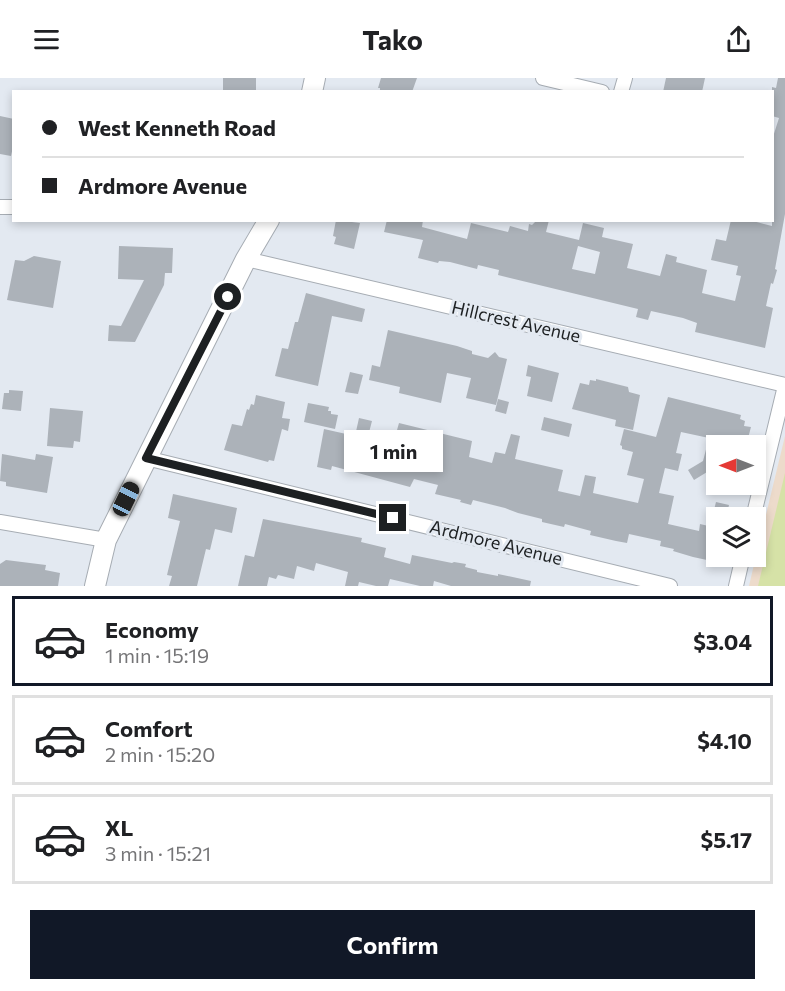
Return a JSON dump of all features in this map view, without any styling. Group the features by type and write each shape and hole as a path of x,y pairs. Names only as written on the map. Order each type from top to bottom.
{"street":[{"path":"543,78 594,90"},
{"path":"95,586 106,540 246,259 268,222"},
{"name":"Hillcrest Avenue","path":"246,259 785,386"},
{"path":"756,507 785,386"},
{"name":"Ardmore Avenue","path":"146,458 670,586"},
{"path":"0,522 106,540"},
{"path":"736,586 740,567"}],"shaded area":[{"path":"785,436 785,586 749,586 753,567 766,567 766,515"}],"green space":[{"path":"785,473 785,586 758,586 763,567 766,567 766,553"}],"building":[{"path":"223,78 256,78 256,90 223,90"},
{"path":"381,78 417,78 413,90 380,90 378,88"},
{"path":"666,78 705,78 702,90 663,90"},
{"path":"778,78 785,78 785,214 775,269 777,270 773,284 771,283 766,306 773,308 765,348 695,332 697,323 683,318 651,311 648,320 636,317 638,309 498,275 499,270 478,265 477,269 450,262 439,261 438,263 418,258 423,240 384,232 386,222 423,222 422,227 467,239 471,223 508,232 510,226 528,231 529,224 548,222 546,232 579,240 583,223 604,228 602,237 633,244 627,268 660,276 666,254 677,257 676,262 707,270 702,293 735,301 741,276 736,275 738,266 711,260 716,239 726,241 731,222 757,222 772,226 774,222 774,134 779,118 774,117 772,87 776,88","holes":["578,246 600,252 595,274 572,269"]},
{"path":"0,116 12,119 12,151 11,156 0,154"},
{"path":"336,222 360,223 354,249 334,244 336,237 333,236"},
{"path":"119,246 173,248 172,273 165,273 164,285 135,342 108,341 109,325 121,326 144,280 118,279"},
{"path":"34,256 61,261 53,308 7,300 15,260 24,261"},
{"path":"306,293 365,309 362,322 332,316 318,386 275,376 282,348 288,349"},
{"path":"388,330 457,346 472,351 472,354 488,358 495,352 499,357 507,359 496,405 466,398 471,378 447,373 441,403 399,393 400,387 369,380 372,365 380,367"},
{"path":"528,365 559,373 552,402 527,396 531,377 526,376"},
{"path":"350,372 363,375 358,394 345,392"},
{"path":"596,379 628,387 629,392 640,395 633,430 615,426 616,420 572,409 580,383 589,385 590,380 596,381"},
{"path":"9,390 23,391 21,411 2,409 4,393 9,393"},
{"path":"256,395 285,402 282,418 290,419 288,431 282,429 274,461 269,460 268,462 224,450 232,424 242,426 247,409 249,410 251,404 254,405"},
{"path":"668,397 741,415 740,419 745,421 744,426 751,427 749,435 706,435 706,437 681,432 676,453 682,454 678,471 665,468 659,493 674,496 668,524 699,531 700,524 706,525 706,560 660,546 661,541 629,534 627,543 590,535 591,531 565,524 564,527 542,522 542,519 473,500 471,505 460,502 461,500 435,494 438,485 414,479 410,487 332,466 331,470 317,467 324,429 355,436 359,418 372,421 365,448 390,455 399,423 472,441 469,457 492,463 495,452 505,454 511,434 520,436 515,459 563,470 558,491 580,496 585,475 596,477 593,493 638,503 644,479 627,475 633,452 622,449 620,445 624,429 656,437"},
{"path":"498,399 509,402 506,414 495,411"},
{"path":"308,403 329,407 328,411 331,411 331,414 338,415 335,429 304,422"},
{"path":"50,408 83,411 80,442 74,441 73,448 47,446"},
{"path":"544,417 572,424 569,437 541,430"},
{"path":"706,450 706,473 694,480 688,470 703,461"},
{"path":"2,454 35,460 36,454 53,457 47,493 6,486 6,482 0,481"},
{"path":"173,494 237,508 232,533 215,529 210,550 206,549 197,586 169,586 172,576 167,575 180,521 168,518"},
{"path":"716,502 729,505 729,507 715,507"},
{"path":"263,519 362,538 361,542 386,548 384,557 410,564 412,555 466,564 465,567 477,570 477,572 531,581 530,586 451,586 434,581 433,586 420,586 390,579 388,586 359,582 358,586 345,586 348,572 316,563 314,571 297,566 294,579 278,575 276,579 269,577 267,586 238,586 245,555 254,557"},
{"path":"6,560 46,565 45,570 60,573 58,586 0,586 0,564"}],"route":[{"path":"228,297 146,458 393,518"}]}
